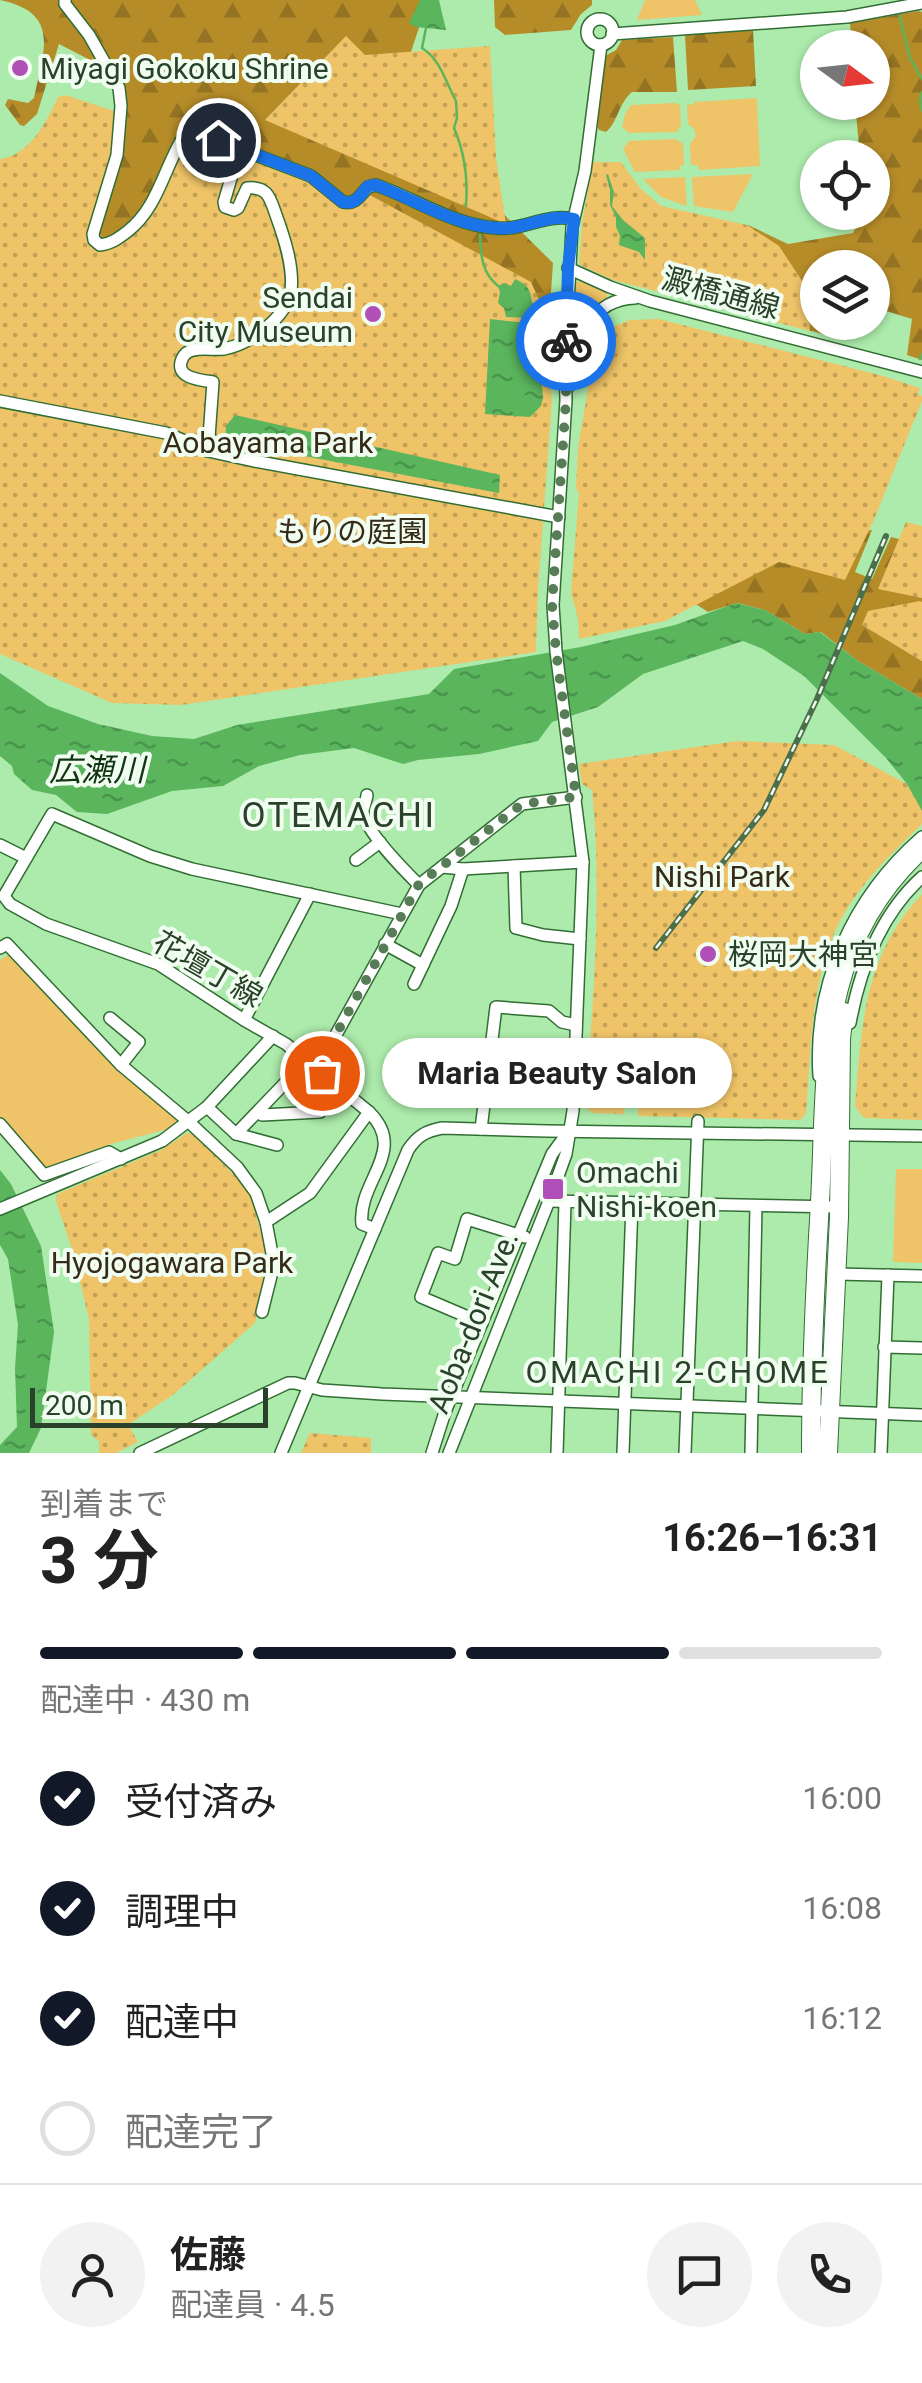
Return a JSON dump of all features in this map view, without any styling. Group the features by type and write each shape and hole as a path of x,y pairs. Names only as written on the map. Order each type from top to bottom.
{"highway":[{"path":"832,1135 823,1110 837,992 855,938 877,900 922,850"},
{"path":"827,1453 820,1408 814,1272 828,1211 832,1135 841,1094 843,1016 857,959 884,906 922,864"},
{"path":"812,1453 837,1274 828,1211"}],"street":[{"path":"65,0 119,88 117,156 92,234 94,240 105,246 138,222 150,207 184,136 196,132 311,176 350,204 368,186 376,185 472,225 508,228 554,216 574,219"},
{"path":"612,31 846,10 904,0"},
{"path":"612,31 847,18 922,4"},
{"path":"597,44 587,34 592,23 604,20 612,31"},
{"path":"597,44 609,41 612,31"},
{"path":"566,400 568,268 574,197 597,44"},
{"path":"208,451 212,382 182,372 184,354 240,344 274,319 290,292 285,246 268,192 259,187 247,188 238,208 225,207 240,148"},
{"name":"澱橋通線","path":"568,268 650,300 922,372"},
{"path":"566,400 582,338 596,313 622,300 650,300"},
{"name":"Aoba-dori Ave.","path":"449,1453 549,1201 566,1154 573,1111 583,862 552,605 566,400"},
{"path":"0,401 166,433 208,451 254,462 559,516"},
{"path":"317,1069 419,884 522,804 575,793"},
{"path":"367,795 363,810 366,821 419,884"},
{"path":"0,844 26,858 52,814 150,856 192,869 402,914"},
{"path":"823,1110 818,1074 820,1028 837,958 866,899 887,871 922,837"},
{"path":"356,860 380,842"},
{"name":"花壇丁線","path":"26,858 4,896 10,904 46,924 158,964 273,1036 369,1112"},
{"path":"442,868 583,862"},
{"path":"514,866 516,928 580,938"},
{"path":"414,984 451,906 463,869"},
{"path":"841,1094 850,1023 862,972 880,930 922,877"},
{"path":"244,1020 310,894"},
{"path":"0,948 7,944 121,1064 237,1167 256,1193 274,1264 262,1312"},
{"path":"386,944 424,964"},
{"path":"481,1129 496,1007 549,1011 562,1022 576,1026"},
{"path":"110,1018 143,1045 121,1064"},
{"path":"0,1209 162,1141 207,1107 273,1036"},
{"path":"236,1134 306,1060"},
{"path":"207,1107 236,1134 278,1145"},
{"path":"258,1112 320,1112"},
{"path":"266,1222 310,1192 369,1112 379,1122 385,1138 361,1215 362,1224 374,1229"},
{"path":"0,1124 42,1174 108,1152 121,1158"},
{"path":"684,1453 698,1127"},
{"path":"281,1453 408,1150 421,1135 442,1128 698,1127 922,1136"},
{"name":"Aoba-dori Ave.","path":"432,1453 551,1157 569,1130"},
{"path":"549,1201 828,1211"},
{"path":"557,1453 566,1203"},
{"path":"624,1453 632,1204"},
{"path":"750,1453 756,1206"},
{"path":"482,1323 420,1297 438,1253 455,1258 467,1219 533,1240"},
{"path":"837,1274 922,1276"},
{"path":"881,1453 888,1275"},
{"path":"884,1347 922,1348"},
{"path":"140,1453 291,1382 322,1390 922,1414"}],"green space":[{"path":"0,0 428,0 411,52 356,68 553,263 549,322 488,318 0,252 101,262 107,247 100,228 124,108 102,66 59,44 37,114 24,126 20,125 5,105 8,99 28,103 34,98 44,37 33,14"},
{"path":"494,0 592,0 592,5 571,30 505,35 495,27"},
{"path":"645,0 695,0 702,15 637,20"},
{"path":"922,12 922,360 907,355 912,319 890,312 890,250 800,250 800,328 786,324 747,250 748,225 788,244 854,230 890,230 890,140 858,140 857,120 890,120 890,30 851,30 850,23"},
{"path":"753,30 756,86 688,90 685,35"},
{"path":"346,36 365,55 490,46 496,158 506,224 265,120"},
{"path":"673,37 677,92 632,92 610,128 606,132 599,130 605,56 616,50 622,40"},
{"name":"Aobayama Park","path":"65,95 114,111 112,152 88,231 88,242 93,248 111,249 135,230 183,145 202,138 310,179 342,205 368,194 531,282 541,304 552,400 536,652 181,705 112,703 0,654 0,159 28,144 58,97"},
{"path":"757,98 760,166 699,170 698,165 691,165 690,144 696,136 688,124 687,105"},
{"path":"631,105 680,105 681,125 677,132 629,133 622,127"},
{"path":"676,139 683,144 684,165 680,170 635,172 623,149 629,141"},
{"path":"593,162 621,162 640,188 661,206 747,225 779,246 800,278 800,328 613,280 579,264"},
{"path":"753,174 733,212 694,206 692,177"},
{"path":"685,177 687,206 661,197 643,179"},
{"path":"581,278 607,290 607,300 587,314 572,353 574,285"},
{"path":"659,319 883,376 920,388 922,401 845,580 779,562 665,621 579,639 571,592 579,493 578,448 593,359 607,329 630,320"},
{"path":"906,522 922,526 922,598 878,589"},
{"path":"872,530 855,572 872,579 891,537 922,557 922,602 863,625 922,661 922,699 858,661 821,632 805,634 765,610 737,603 708,612 688,599 852,531"},
{"path":"920,601 922,661 862,625 868,611"},
{"name":"Nishi Park","path":"737,741 834,745 907,784 922,811 922,824 876,871 838,925 817,994 806,1114 800,1120 638,1116 638,1097 625,1097 624,1114 593,1113 585,1107 597,869 592,790 582,784 579,764"},
{"path":"922,894 922,1120 864,1118 855,1106 869,993 888,942"},
{"path":"8,955 127,1078 176,1117 176,1127 114,1143 43,1169 0,1118 0,960"},
{"name":"Hyojogawara Park","path":"187,1133 195,1134 250,1192 269,1264 255,1323 174,1394 128,1425 138,1442 116,1453 99,1453 99,1441 91,1435 89,1319 57,1194 161,1150"},
{"path":"896,1169 922,1169 922,1263 893,1262"},
{"path":"310,1433 371,1438 371,1453 301,1453"}],"water":[{"path":"420,0 439,0 446,30 409,23"},
{"path":"608,174 614,192 612,206 645,238 645,260 639,252 619,245 616,217 610,205"},
{"path":"515,279 530,293 536,309 530,318 506,317 498,303 498,286 511,286"},
{"path":"490,319 537,324 543,398 530,417 485,414"},
{"path":"235,415 500,475 499,493 225,441 226,426"},
{"name":"広瀬川","path":"736,603 765,610 805,634 820,632 858,661 922,699 922,811 886,758 804,676 763,649 743,641 643,674 598,707 552,722 538,741 403,764 354,748 300,755 259,766 223,786 172,791 107,814 77,812 56,795 32,790 0,756 0,673 48,706 98,724 152,736 194,739 237,725 429,694 454,669 581,647 675,625"},
{"path":"0,1170 11,1184 41,1246 54,1332 41,1428 29,1453 0,1453 0,1445 17,1427 18,1325 8,1259 0,1245"}],"waterway":[{"path":"899,14 910,58 922,79"},
{"path":"426,28 422,48 438,65 456,101 454,128 465,166 466,206"},
{"path":"922,92 922,111"},
{"path":"480,235 485,269 498,286"},
{"path":"920,359 922,354"}],"railway":[{"path":"656,948 764,810 817,699 886,536"}],"way so far":[{"path":"322,1073 317,1069 419,884 522,804 576,797 552,605 566,400 566,341"}],"place":[{"name":"Miyagi Gokoku Shrine","path":"20,68"},
{"name":"Sendai City Museum","path":"373,314"},
{"name":"桜岡大神宮","path":"708,954"},
{"name":"Maria Beauty Salon","path":"322,1073"},
{"name":"Omachi Nishi-koen","path":"553,1189"}],"district":[{"name":"OTEMACHI","path":"339,815"},
{"name":"OMACHI 2-CHOME","path":"678,1372"}],"route":[{"path":"218,140 311,176 350,204 368,186 376,185 472,225 508,228 554,216 574,219 566,341"}],"park label":[{"name":"もりの庭園","path":"352,531"}]}
